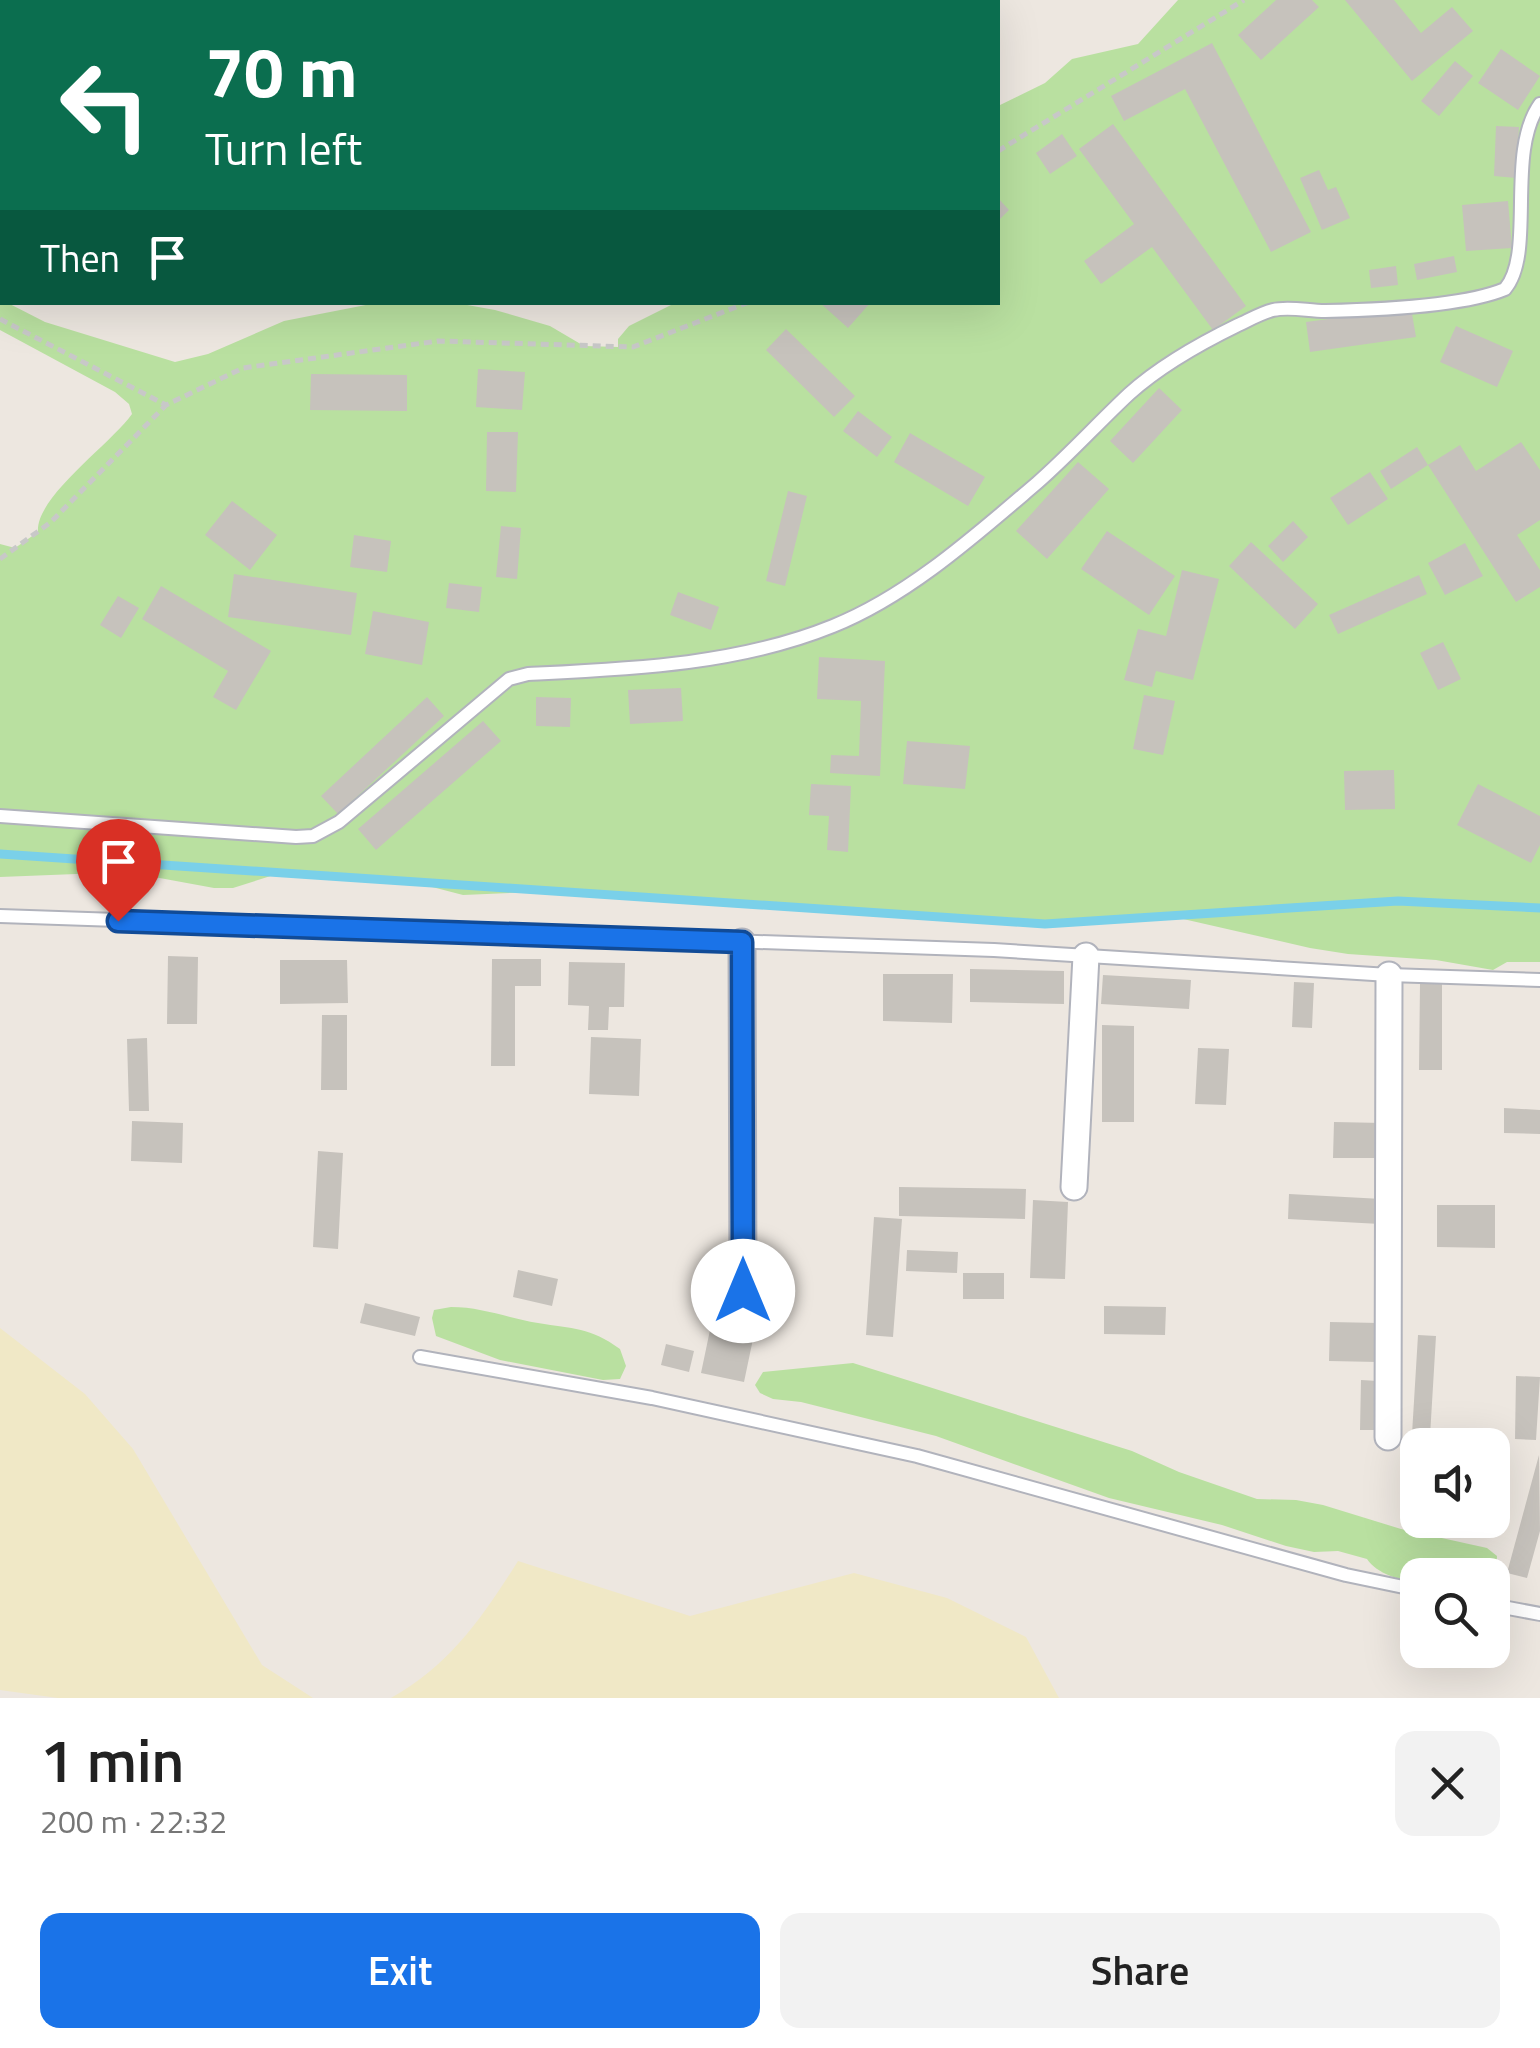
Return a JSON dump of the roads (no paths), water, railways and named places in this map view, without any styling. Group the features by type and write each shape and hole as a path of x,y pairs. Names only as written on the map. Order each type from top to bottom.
{"street":[{"path":"742,942 743,1291"},
{"path":"1074,1187 1086,956"},
{"path":"1388,1437 1389,975"}],"lane":[{"path":"0,816 296,838 313,836 339,822 509,679 528,674 649,668 760,649 834,626 922,574 1007,508 1133,391 1184,355 1233,328 1282,308 1358,310 1470,299 1505,289 1518,268 1524,155 1540,104"},
{"path":"0,916 1086,956 1540,980"},
{"path":"420,1358 652,1398 917,1456 1346,1575 1400,1586"},
{"path":"1510,1608 1540,1614"}],"waterway":[{"path":"0,854 1045,924 1398,901 1540,908"}]}
